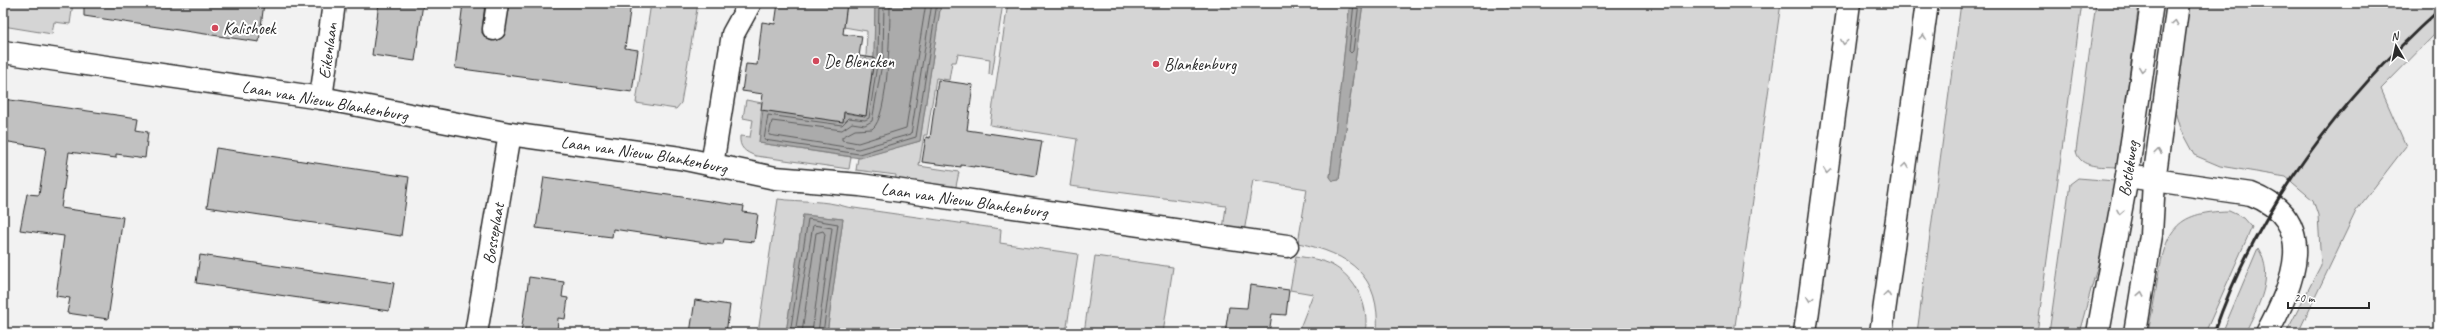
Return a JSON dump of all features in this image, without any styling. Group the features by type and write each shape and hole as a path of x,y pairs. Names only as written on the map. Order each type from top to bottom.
{"main road":[{"name":"Eikenlaan","path":"321,98 334,3"},
{"path":"494,29 498,3"},
{"path":"1805,333 1849,3"},
{"path":"1881,333 1927,3"},
{"name":"Botlekweg","path":"2098,333 2127,176 2152,3"},
{"name":"Botlekweg","path":"2135,333 2151,235 2154,181 2178,3"},
{"path":"712,165 733,34 745,11"},
{"name":"Laan van Nieuw Blankenburg","path":"3,52 321,98 510,134 680,158 775,178 860,185 1287,246"},
{"name":"Bosseplaat","path":"476,333 510,134"},
{"path":"2127,176 2252,194 2265,199 2285,216 2293,236 2296,249 2295,263 2281,305 2266,333"}],"shaded area":[{"path":"3,3 73,3 70,24 54,22 52,34 3,26"},
{"path":"651,3 698,3 681,103 676,109 636,103"},
{"path":"847,3 875,3 874,58 866,57 867,31 844,27"},
{"path":"941,3 1003,3 992,75 989,74 990,59 958,54 956,62 952,62 949,80 936,78 927,135 924,135 919,166 959,172 955,191 895,183 896,175 856,170 858,158 920,141"},
{"path":"1008,3 1350,3 1330,177 1339,180 1363,3 1781,3 1734,333 1377,333 1377,313 1374,296 1367,282 1358,270 1347,261 1333,254 1298,243 1307,189 1253,180 1244,232 1223,230 1226,206 1070,186 1077,139 990,125"},
{"path":"1961,3 2082,3 2037,333 1917,333"},
{"path":"2096,3 2139,3 2117,167 2087,164 2078,157 2076,151"},
{"path":"2190,3 2439,3 2439,30 2381,89 2406,146 2356,211 2298,333 2286,333 2321,265 2318,215 2313,200 2286,177 2220,166 2194,155 2180,129 2176,115 2175,95"},
{"path":"746,100 762,103 759,143 851,157 849,169 756,156 746,151 742,147 740,136 750,137 753,120 743,118"},
{"path":"2078,178 2115,181 2108,228 2079,333 2049,333 2070,184"},
{"path":"778,199 830,203 847,207 1001,229 1000,243 1078,254 1066,333 827,333 843,219 803,215 786,333 758,333"},
{"path":"2229,211 2244,218 2252,227 2205,333 2148,333 2160,265 2164,250 2175,228 2195,215 2210,212"},
{"path":"2258,248 2263,259 2265,270 2265,281 2260,302 2245,333 2222,333"},
{"path":"1095,256 1173,267 1163,333 1084,333"},
{"path":"1296,256 1328,263 1348,277 1363,303 1366,323 1365,333 1298,333 1313,294 1290,290"}],"water":[{"path":"875,3 941,3 920,141 860,158 759,143 763,110 843,121 844,113 865,116 874,58"},
{"path":"1350,3 1363,3 1339,180 1333,181 1330,177"},
{"path":"803,215 843,219 827,333 786,333"}],"building":[{"name":"Kalishoek","path":"84,3 264,3 259,42 84,16"},
{"path":"379,3 423,3 415,61 372,55"},
{"path":"463,3 485,3 482,33 486,38 492,41 504,36 510,3 631,3 625,48 638,50 632,92 455,68"},
{"name":"De Blencken","path":"778,3 847,3 843,34 862,36 859,56 874,58 866,116 844,112 843,122 761,110 763,94 742,91 746,64 757,65 762,22 775,24"},
{"path":"938,80 973,85 967,130 1042,141 1036,176 974,166 961,165 961,167 922,162 926,137 930,138"},
{"path":"3,99 138,118 136,130 148,132 145,158 116,154 116,158 69,152 61,208 123,217 108,319 67,313 70,298 56,296 64,236 20,230 27,194 39,195 46,148 3,141"},
{"path":"216,148 409,177 401,236 207,207"},
{"path":"544,177 744,206 743,212 758,214 754,242 724,239 723,244 712,244 613,229 612,237 536,228"},
{"path":"200,255 394,283 389,311 196,283"},
{"path":"529,277 564,282 562,297 568,298 565,319 558,318 557,333 521,333"},
{"path":"1250,285 1289,290 1286,315 1272,314 1269,333 1225,333 1229,307 1247,308"},
{"path":"695,300 730,305 726,333 690,333"}],"railway":[{"path":"2214,333 2232,287 2254,242 2306,157 2369,80 2403,44 2439,10"}],"place":[{"name":"Kalishoek","path":"215,28"},
{"name":"De Blencken","path":"816,61"},
{"name":"Blankenburg","path":"1156,64"}]}
